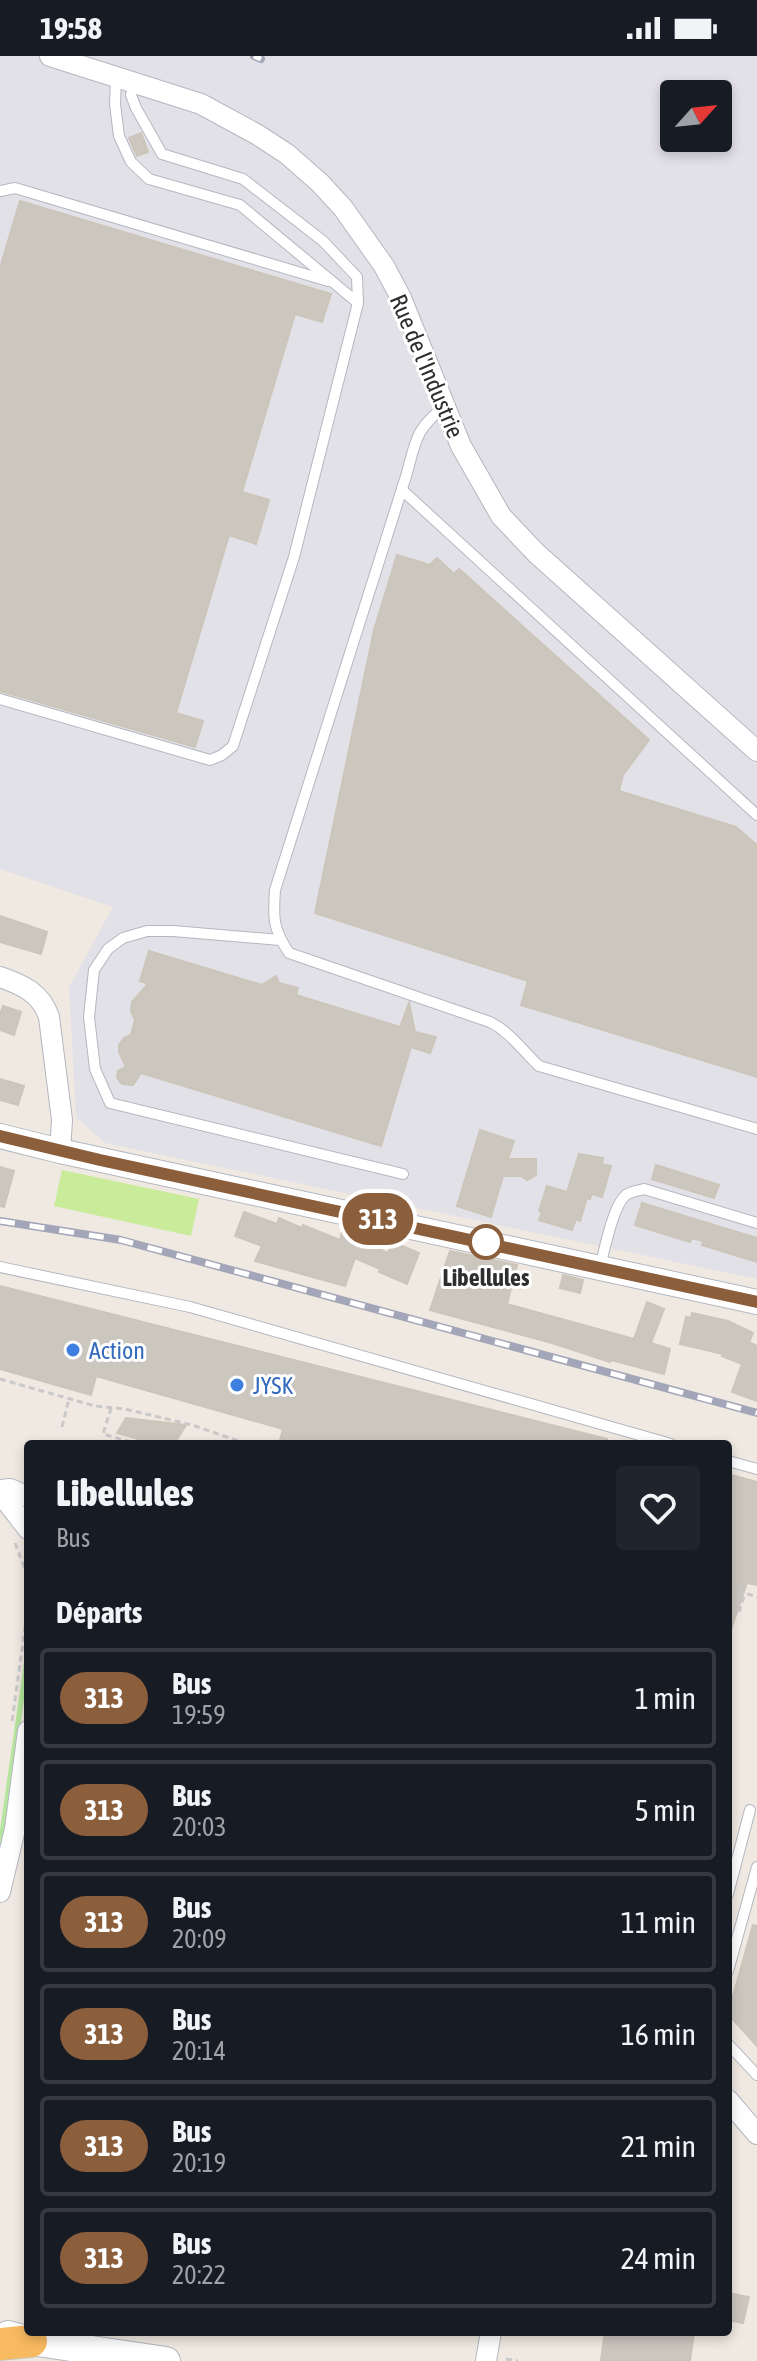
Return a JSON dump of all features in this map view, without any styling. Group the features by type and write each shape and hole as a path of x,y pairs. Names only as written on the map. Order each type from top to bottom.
{"main road":[{"path":"0,2333 16,2343 166,2361"}],"street":[{"name":"Rue de l'Industrie","path":"50,56 201,104 287,154 320,183 351,218 384,266 401,298 461,446 501,516 536,553 757,751"},
{"path":"0,977 36,994 46,1007 62,1120 60,1151"},
{"path":"0,1136 757,1302"},
{"path":"21,1535 0,1492 10,1489 24,1495"},
{"path":"0,1892 15,1829 19,1731"},
{"path":"732,2105 757,2134"},
{"path":"491,2336 494,2360"}],"lane":[{"path":"126,80 115,104 119,136 131,162 149,179 240,205 358,303"},
{"path":"0,699 210,760 233,746 294,557 358,303 357,277 323,241 243,179 162,154 136,108 126,80"},
{"path":"0,191 15,188 333,282"},
{"path":"445,406 418,431 275,890 273,921 280,940 289,953 490,1022 505,1030 539,1066 757,1129"},
{"path":"402,490 757,815"},
{"path":"280,940 147,931 123,938 108,949 94,970 89,1017 95,1069 103,1091 110,1103 403,1174"},
{"path":"600,1266 615,1214 624,1196 633,1191 644,1189 757,1223"},
{"path":"0,1267 190,1307 657,1440"},
{"path":"732,1462 757,1469"},
{"path":"732,1879 750,1810"},
{"path":"732,1957 757,1867"},
{"path":"732,2048 757,2075"}],"path":[{"path":"0,1379 95,1406 192,1425 235,1440"},
{"path":"62,1427 69,1398"},
{"path":"111,1408 103,1434 124,1440"},
{"path":"732,1589 757,1597"},
{"path":"739,1612 745,1593"},
{"path":"19,1731 24,1662"},
{"path":"494,2360 518,2361"}],"shaded area":[{"path":"0,56 757,56 757,1279 105,1143 76,1117 69,987 113,907 0,869"}],"green space":[{"path":"62,1170 199,1199 191,1236 54,1206"},
{"path":"24,1662 24,1699 0,1852 0,1830"}],"building":[{"path":"141,133 148,152 137,156 129,138"},
{"path":"20,201 331,294 322,322 295,314 242,492 269,500 256,544 229,535 176,713 203,721 195,747 0,691 0,268"},
{"path":"397,555 430,565 437,558 454,574 459,569 649,740 623,775 619,791 736,827 757,845 757,1077 521,1005 528,981 315,913 374,630"},
{"path":"0,916 47,932 41,954 0,942"},
{"path":"149,951 262,985 276,976 279,983 298,988 296,995 400,1027 409,1003 415,1032 436,1037 430,1053 411,1047 381,1146 141,1073 133,1085 122,1084 117,1078 118,1071 126,1067 119,1045 131,1035 135,1020 131,1011 132,1002 148,984 140,981"},
{"path":"3,1006 21,1012 14,1035 0,1030"},
{"path":"0,1079 24,1086 18,1105 0,1100"},
{"path":"480,1130 514,1141 508,1159 536,1159 536,1175 527,1180 521,1176 503,1176 491,1217 457,1206"},
{"path":"579,1154 603,1158 602,1164 611,1166 602,1197 592,1194 590,1199 587,1198 580,1221 576,1219 572,1230 539,1220 547,1186 567,1192"},
{"path":"656,1165 719,1185 714,1198 652,1179"},
{"path":"0,1167 14,1171 4,1207 0,1206"},
{"path":"642,1203 757,1238 757,1262 702,1245 703,1241 692,1238 690,1242 635,1225"},
{"path":"244,1212 277,1224 279,1218 302,1228 303,1225 340,1240 343,1228 362,1232 360,1241 388,1253 393,1242 419,1253 407,1284 355,1258 345,1286 255,1261 262,1246 235,1236"},
{"path":"450,1251 517,1265 507,1304 634,1339 647,1302 664,1309 651,1343 670,1349 664,1374 610,1362 430,1310"},
{"path":"563,1275 583,1280 580,1293 560,1288"},
{"path":"0,1286 607,1439 280,1440 283,1429 96,1376 91,1395 0,1369"},
{"path":"692,1313 728,1321 753,1333 749,1342 757,1346 757,1401 732,1392 742,1364 723,1354 680,1344 686,1317 691,1318"},
{"path":"126,1418 186,1425 177,1440 142,1440 117,1433"},
{"path":"732,1475 757,1482 757,1585 747,1583 732,1626"},
{"path":"753,1925 757,1926 757,2046 732,2018 732,2000"},
{"path":"732,2294 749,2297 743,2323 732,2321"},
{"path":"604,2336 693,2336 690,2361 601,2360"}],"railway":[{"path":"254,56 261,59"},
{"path":"0,1221 121,1240 757,1413"}],"bus line":[{"name":"313","path":"0,1136 757,1302"}],"place":[{"name":"Libellules","path":"486,1242"},
{"name":"Action","path":"73,1350"},
{"name":"JYSK","path":"237,1385"}]}
